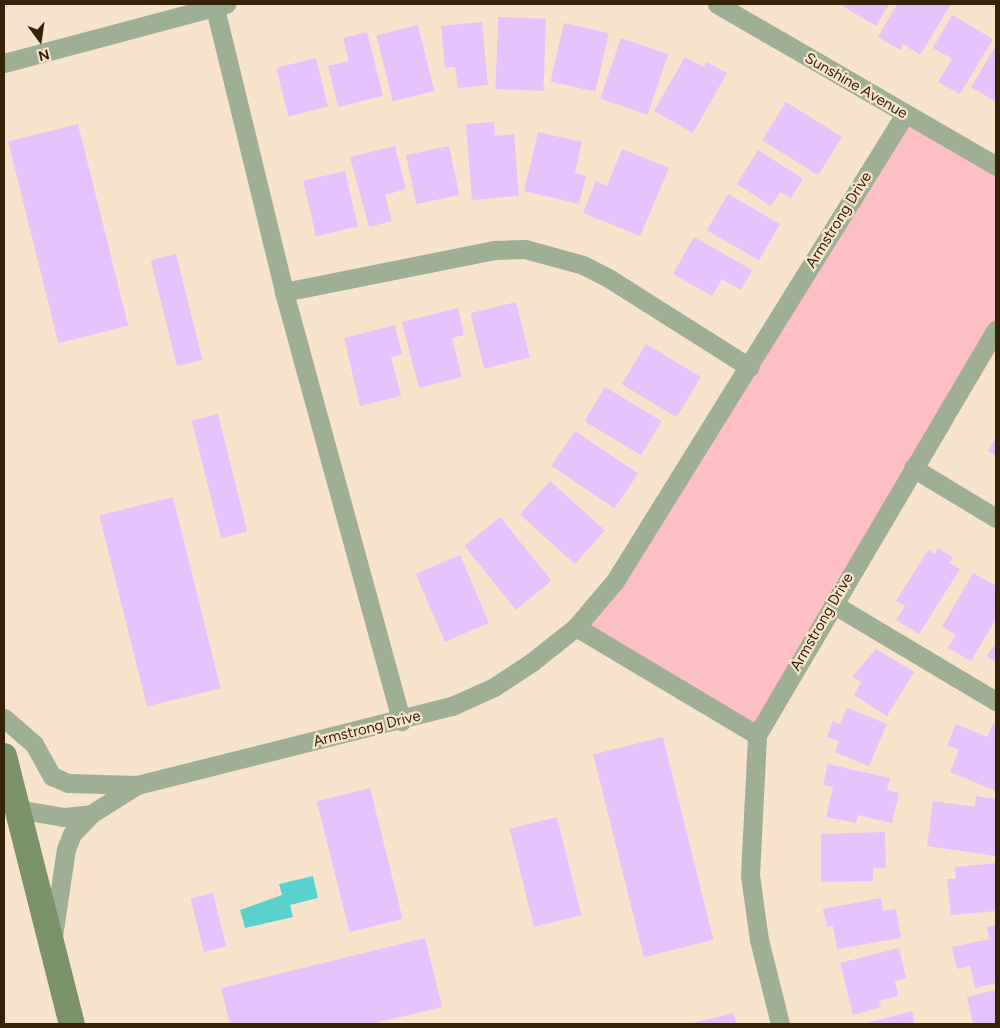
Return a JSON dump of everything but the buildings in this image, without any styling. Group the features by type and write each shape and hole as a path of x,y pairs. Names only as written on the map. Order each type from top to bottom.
{"main road":[{"path":"4,756 72,1024"}],"street":[{"name":"Sunshine Avenue","path":"717,4 996,166"},
{"path":"4,63 218,5 284,292 401,721"},
{"name":"Armstrong Drive","path":"4,718 34,744 52,776 68,783 137,785 401,721 452,706 494,687 576,627 615,581 905,114"},
{"path":"284,292 495,250 525,249 560,257 610,279 749,367"},
{"name":"Armstrong Drive","path":"757,735 996,330"},
{"path":"913,468 996,518"},
{"path":"833,604 996,701"},
{"path":"576,627 757,735 750,875 759,940 780,1024"},
{"name":"Armstrong Drive","path":"52,944 66,849 72,834 91,814 137,785"},
{"name":"Armstrong Drive","path":"17,809 64,817 91,814"}],"shaded area":[{"path":"905,114 996,166 996,330 757,735 576,627"}],"water":[{"path":"313,876 318,898 290,905 293,917 245,928 240,910 282,895 279,884"}]}
